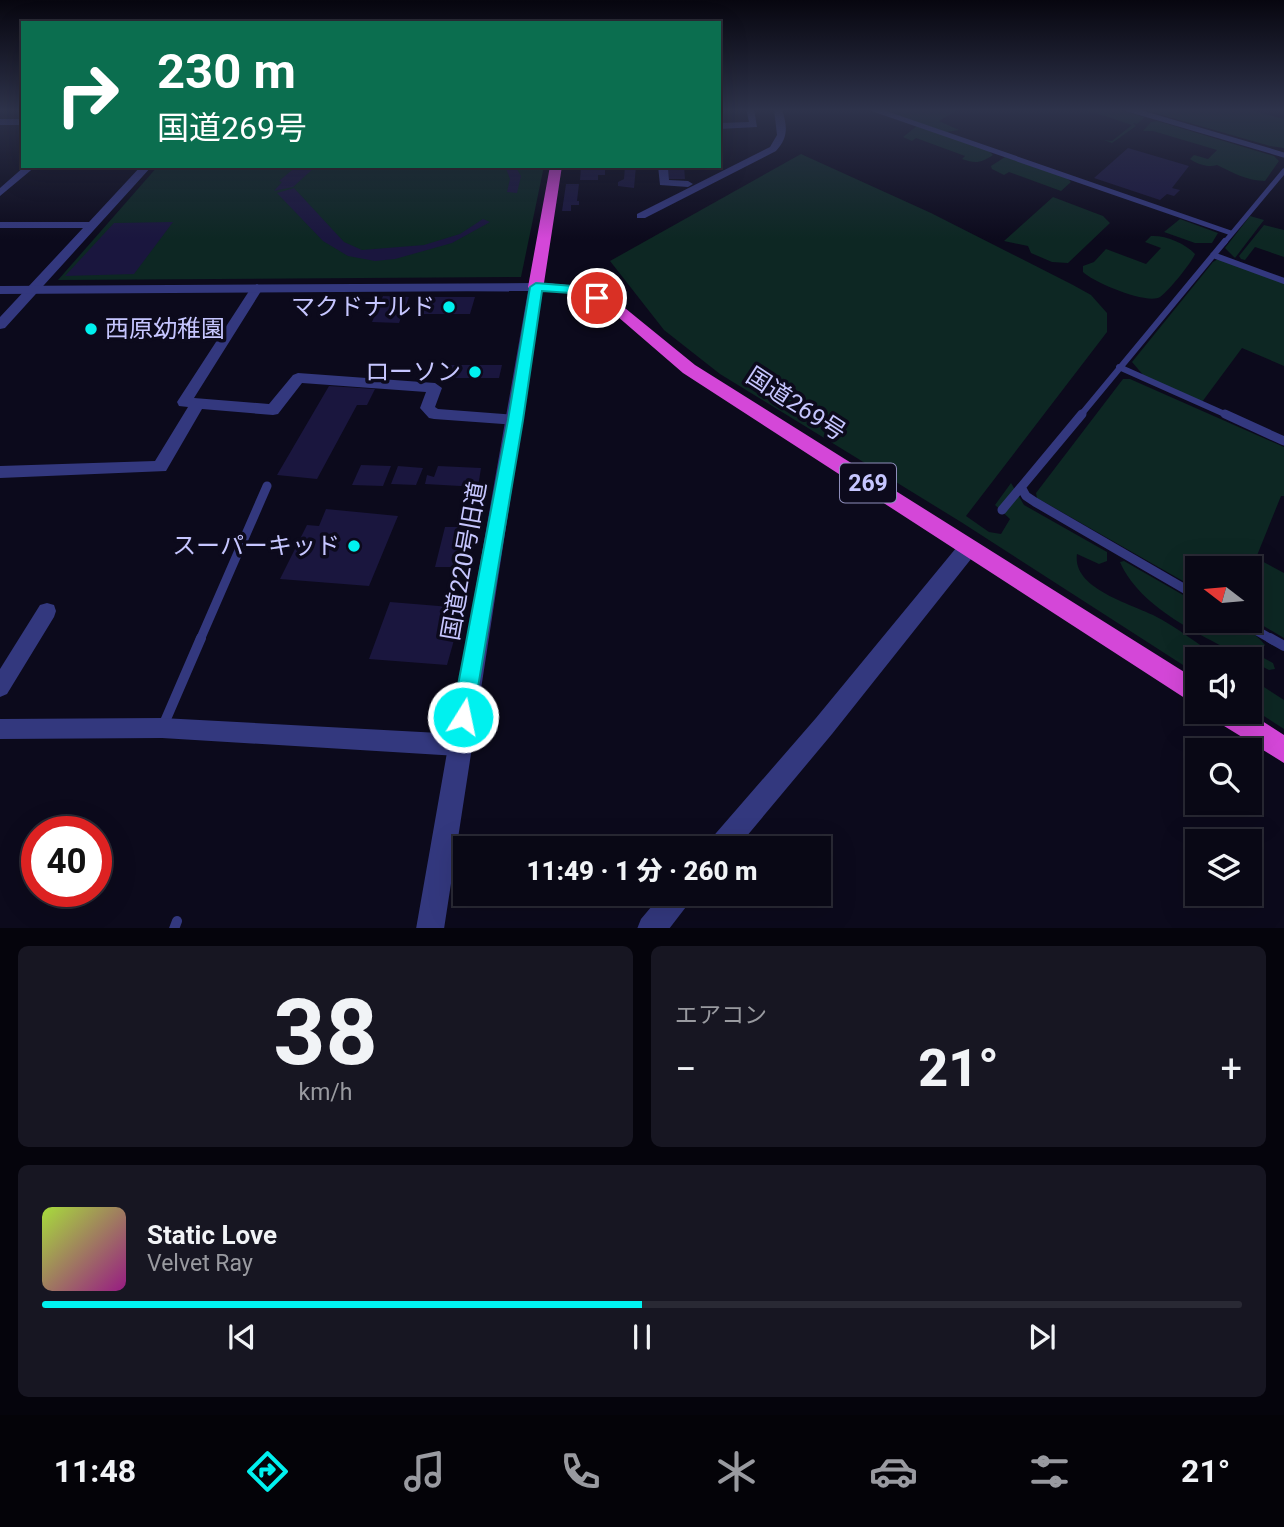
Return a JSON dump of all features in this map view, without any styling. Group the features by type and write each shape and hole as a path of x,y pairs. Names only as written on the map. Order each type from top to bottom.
{"highway":[{"path":"536,287 556,168"},
{"name":"国道269号","path":"536,287 573,289 615,307 689,369 1185,686"},
{"path":"1244,724 1284,750"}],"street":[{"path":"641,216 766,152"},
{"path":"0,193 29,168"},
{"path":"0,325 145,168"},
{"path":"663,168 664,183 688,184"},
{"path":"0,225 92,225"},
{"path":"0,290 536,287"},
{"name":"国道220号旧道","path":"430,928 458,745 516,420 536,287"},
{"path":"257,288 184,401 273,410 298,378 435,388 427,408 434,414 516,420"},
{"path":"0,472 160,467 198,403"},
{"path":"730,836 824,726 968,548"},
{"path":"0,687 47,611"},
{"path":"0,729 162,728 458,745"},
{"path":"652,928 670,906"}],"lane":[{"path":"998,152 1231,233"},
{"path":"1002,510 1284,171"},
{"path":"1213,255 1284,281"},
{"path":"1119,367 1284,441"},
{"path":"162,728 267,486"},
{"path":"1021,487 1026,496 1035,502 1185,589"},
{"path":"1262,634 1284,646"}],"green space":[{"path":"955,152 990,152 993,155 978,162 962,159 965,156"},
{"path":"1215,152 1262,152 1274,156 1279,161 1265,181 1258,181 1217,165 1200,164 1190,159 1194,155 1208,159"},
{"path":"801,154 931,213 1091,295 1107,313 1107,332 966,516 989,532 1001,534 1010,519 995,505 1011,483 1024,505 1107,552 1107,561 1099,564 1077,554 1078,566 1083,576 1093,585 1104,593 1162,620 1203,647 1185,647 1185,666 961,522 720,374 664,330 610,261"},
{"path":"1005,157 1067,178 1071,182 1061,191 1009,172 1004,175 992,169 991,166"},
{"path":"156,168 544,168 521,277 58,280"},
{"path":"1053,197 1103,216 1110,223 1068,263 1052,262 1031,253 1028,246 1004,241"},
{"path":"1250,216 1264,220 1235,258 1225,248"},
{"path":"1180,219 1218,233 1212,243 1195,243 1164,232"},
{"path":"1264,225 1284,230 1284,257 1255,247 1245,260 1241,259 1239,256"},
{"path":"1151,236 1174,240 1195,254 1179,277 1160,297 1153,299 1133,295 1108,286 1083,272 1083,266 1094,262 1106,249 1146,264 1161,248 1145,242"},
{"path":"1218,259 1284,282 1284,366 1242,348 1202,402 1144,376 1132,362"},
{"path":"1123,379 1130,379 1284,447 1284,496 1281,496 1257,556 1185,556 1185,582 1037,498 1036,493"},
{"path":"1124,561 1185,596 1185,626 1146,597 1131,581 1120,562"},
{"path":"1262,561 1284,573 1284,638 1262,625"},
{"path":"1200,634 1253,634 1265,645 1262,649 1224,647"},
{"path":"1262,657 1273,663 1275,669 1269,670 1262,666"},
{"path":"1262,686 1284,700 1284,729 1262,715"}],"building":[{"path":"1123,152 1143,152 1189,166 1172,188 1180,190 1174,196 1167,194 1160,200 1094,178"},
{"path":"295,168 314,168 293,187 274,191 282,182 279,181"},
{"path":"506,168 516,168 521,176 517,193 507,192 510,179"},
{"path":"581,168 605,170 605,175 598,175 598,180 580,180"},
{"path":"625,168 636,168 634,188 618,186 618,182 624,179"},
{"path":"668,168 684,168 685,179 669,179"},
{"path":"566,184 579,184 579,205 571,205 571,211 562,211"},
{"path":"294,188 344,242 362,250 424,245 460,234 483,219 490,222 452,243 395,259 375,261 348,256 323,241 277,193"},
{"path":"173,222 134,274 65,276 114,223"},
{"path":"383,296 409,297 399,323 372,322"},
{"name":"マクドナルド","path":"429,297 475,297 470,314 423,314"},
{"path":"451,365 502,365 499,378 447,378"},
{"path":"329,386 375,389 367,405 357,405 317,479 277,475"},
{"path":"361,465 391,466 383,486 352,485"},
{"path":"398,466 423,468 416,485 391,484"},
{"path":"438,466 481,468 478,487 425,484 427,475 434,477"},
{"path":"326,509 398,516 369,586 280,579 307,525 319,526"},
{"path":"445,527 471,527 463,567 435,567"},
{"path":"390,602 463,608 447,665 369,659"}],"place":[{"name":"マクドナルド","path":"449,307"},
{"name":"西原幼稚園","path":"91,329"},
{"name":"ローソン","path":"475,372"},
{"name":"スーパーキッド","path":"354,546"}],"route":[{"path":"463,717 516,420 536,287 573,289 597,298"}]}
